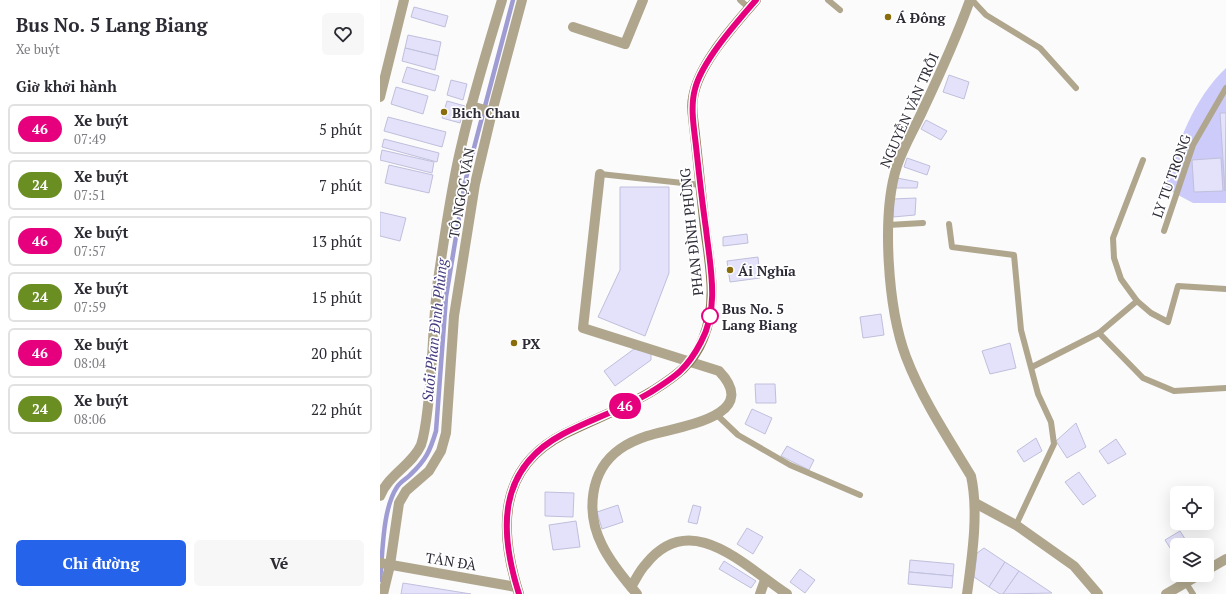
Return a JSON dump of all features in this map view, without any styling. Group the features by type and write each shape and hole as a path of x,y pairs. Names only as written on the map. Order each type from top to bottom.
{"main road":[{"name":"PHAN ĐÌNH PHÙNG","path":"518,590 506,540 508,508 513,485 526,464 542,447 563,434 633,402 670,380 690,363 703,339 711,314 713,284 700,185 692,100 695,86 714,53 753,4"}],"street":[{"path":"380,97 404,0"},
{"name":"TÔ NGỌC VÂN","path":"380,496 383,488 395,474 411,460 422,439 426,420 432,367 438,278 452,188 502,0"},
{"name":"TÔ NGỌC VÂN","path":"383,594 390,565 399,503 406,491 429,470 441,451 446,433 454,316 476,184 490,112 522,0"},
{"path":"573,27 625,44 643,0"},
{"name":"NGUYỄN VĂN TRỖI","path":"967,594 975,492 971,476 919,386 900,340 891,282 888,225 890,194 898,165 956,39 971,0"},
{"path":"473,107 490,112"},
{"path":"600,174 583,328 719,371 728,380 732,392 729,402 717,416 698,424 646,436 619,450 602,468 591,498 593,518 602,545 634,590 646,564 669,544 685,539 699,540 715,546 787,594"},
{"path":"975,503 1016,525 1074,566 1098,594"},
{"path":"1214,566 1226,559"},
{"name":"TẢN ĐÀ","path":"380,563 518,590"},
{"path":"760,594 765,580"},
{"path":"1166,594 1186,583"}],"lane":[{"path":"740,0 753,4"},
{"path":"828,0 840,10"},
{"path":"971,0 986,15 1040,48 1076,88"},
{"name":"LY TU TRONG","path":"1164,231 1192,145 1226,88"},
{"path":"1143,160 1112,238 1114,258 1121,279 1137,301 1151,313 1168,322 1178,286 1226,290"},
{"path":"600,174 700,185"},
{"path":"888,225 923,223"},
{"path":"949,224 952,247 1014,255 1021,330 1038,394 1051,422 1054,444 1016,525"},
{"path":"1032,367 1099,333 1137,301"},
{"path":"1099,333 1143,378 1174,390 1226,388"},
{"path":"717,416 738,435 790,465 860,495"},
{"path":"1186,583 1193,594"}],"shaded area":[{"path":"1226,68 1226,203 1193,203 1165,188 1181,139 1195,108 1214,80"}],"building":[{"path":"414,7 448,16 445,27 411,17"},
{"path":"408,35 441,42 438,56 405,48"},
{"path":"405,48 438,56 435,70 402,61"},
{"path":"407,67 439,76 435,91 402,82"},
{"path":"949,75 969,82 964,99 943,92"},
{"path":"451,80 467,84 463,100 447,95"},
{"path":"396,87 428,96 423,114 391,104"},
{"path":"447,101 465,106 460,123 442,118"},
{"path":"1220,113 1226,113 1225,191"},
{"path":"388,117 446,132 442,147 384,131"},
{"path":"926,120 947,131 941,140 921,129"},
{"path":"384,139 439,153 437,162 382,147"},
{"path":"382,150 434,162 432,173 380,160"},
{"path":"907,158 930,166 927,175 904,167"},
{"path":"1221,158 1223,191 1194,192 1192,160"},
{"path":"389,165 433,175 429,193 385,183"},
{"path":"897,178 918,182 917,188 896,188"},
{"path":"620,187 669,187 669,273 645,336 598,317 620,270"},
{"path":"916,198 915,215 893,217 893,199"},
{"path":"380,212 406,218 400,241 380,236"},
{"path":"747,234 748,243 723,246 723,237"},
{"path":"758,257 760,278 730,282 727,261"},
{"path":"881,314 884,335 863,338 860,317"},
{"path":"1010,343 1016,368 990,374 982,351"},
{"path":"634,349 651,352 651,360 615,386 604,371"},
{"path":"755,384 775,384 776,403 756,403"},
{"path":"752,409 772,418 765,434 745,424"},
{"path":"1076,423 1086,447 1067,458 1056,441"},
{"path":"1036,438 1042,451 1024,462 1017,451"},
{"path":"1116,439 1126,454 1108,464 1099,451"},
{"path":"787,446 814,460 809,470 781,456"},
{"path":"1079,472 1096,496 1083,505 1065,482"},
{"path":"545,492 574,493 573,517 545,516"},
{"path":"618,505 623,522 602,529 597,512"},
{"path":"693,505 701,507 697,524 688,522"},
{"path":"576,521 580,547 553,550 549,525"},
{"path":"747,528 763,537 753,554 737,544"},
{"path":"1180,531 1184,538 1170,538 1170,548 1165,540"},
{"path":"984,548 1005,562 989,587 974,577 977,553"},
{"path":"910,560 954,564 953,576 909,572"},
{"path":"724,561 756,581 751,588 719,569"},
{"path":"1005,562 1019,571 1003,594 1000,594 989,587"},
{"path":"800,569 815,580 805,593 790,582"},
{"path":"1019,571 1052,593 1003,594"},
{"path":"909,572 953,576 952,588 908,584"},
{"path":"403,583 471,594 401,594"}],"waterway":[{"name":"Suối Phan Đình Phùng","path":"380,580 386,519 392,496 398,485 424,460 432,444 436,431 446,297 465,182 513,0"}],"bus line":[{"name":"46","path":"519,594 511,566 506,540 508,508 513,485 526,464 542,447 563,434 633,402 670,380 690,363 703,339 711,314 713,284 695,141 692,100 695,86 703,70 737,22 756,0"}],"place":[{"name":"Á Đông","path":"888,17"},
{"name":"Bich Chau","path":"444,112"},
{"name":"Ái Nghĩa","path":"730,270"},
{"name":"Bus No. 5 Lang Biang","path":"710,316"},
{"name":"PX","path":"514,343"}]}
